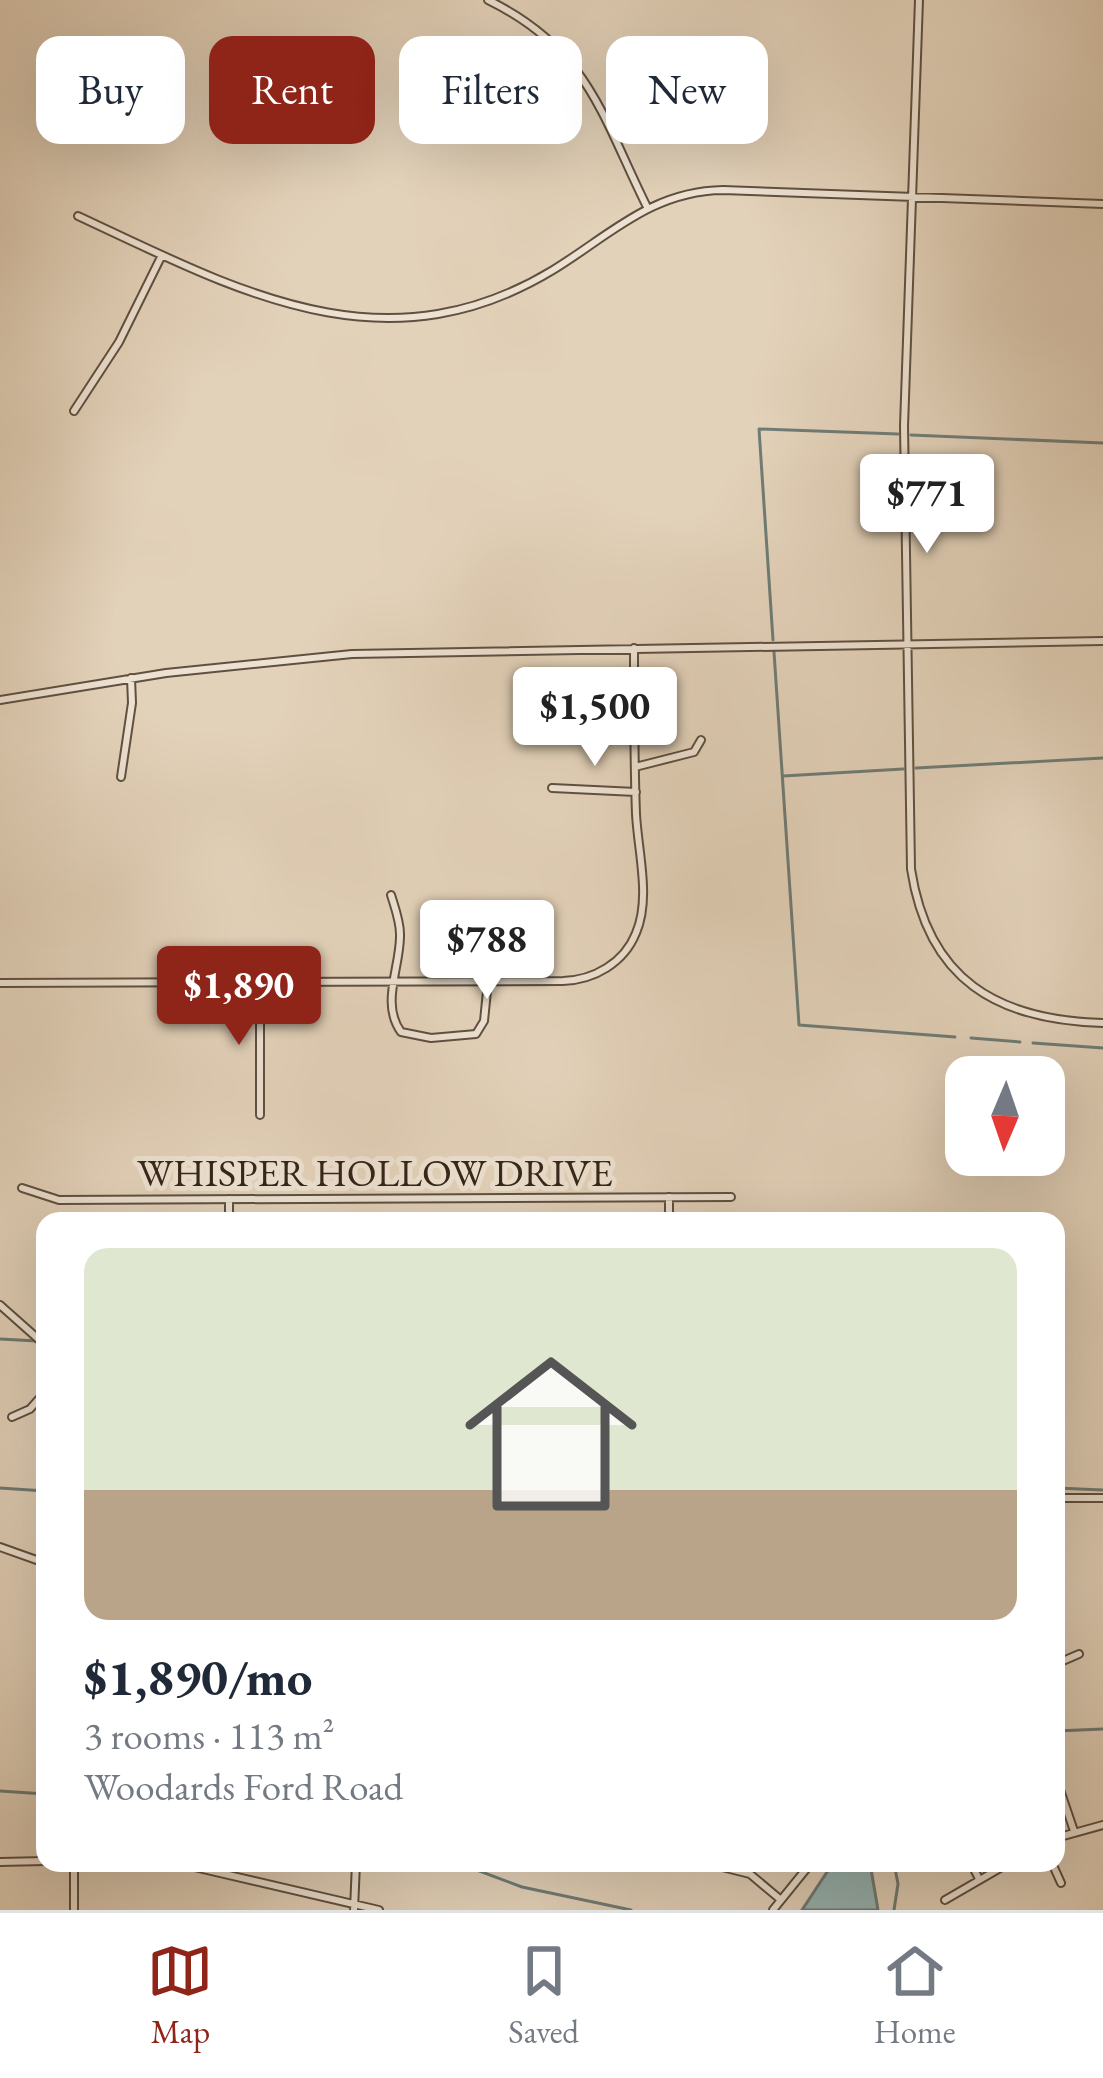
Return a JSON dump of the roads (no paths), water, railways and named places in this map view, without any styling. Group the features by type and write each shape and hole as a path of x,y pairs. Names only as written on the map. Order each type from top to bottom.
{"street":[{"path":"488,0 535,25 570,58 647,207"},
{"path":"919,0 904,426 915,893 929,933 964,978 1002,1005 1050,1021 1103,1023"},
{"path":"78,216 235,288 284,305 362,317 413,316 488,299 533,281 647,207 706,190 1103,204"},
{"path":"74,411 119,342 162,255"},
{"path":"0,700 131,678 352,654 1103,641"},
{"path":"0,983 577,980 596,974 626,950 643,908 634,649"},
{"path":"122,777 133,703 131,678"},
{"path":"635,767 694,752 701,740"},
{"path":"552,788 636,792"},
{"path":"391,896 400,938 393,981 394,1022 401,1032 456,1039 476,1034 484,1021 488,981"},
{"path":"260,982 260,1115"},
{"name":"WHISPER HOLLOW DRIVE","path":"22,1189 59,1200 730,1197"},
{"path":"669,1197 669,1212"},
{"path":"229,1199 229,1212"},
{"path":"0,1306 36,1337"},
{"path":"12,1417 36,1402"},
{"path":"1065,1498 1103,1498"},
{"path":"0,1547 36,1560"},
{"path":"1065,1660 1079,1654"},
{"path":"1065,1805 1074,1831"},
{"path":"1065,1834 1103,1826"},
{"path":"0,1862 36,1861"},
{"path":"74,1872 74,1910"},
{"path":"212,1872 380,1910"},
{"path":"354,1907 356,1872"},
{"path":"742,1872 781,1900"},
{"path":"773,1910 804,1872"},
{"path":"976,1872 980,1879"},
{"path":"945,1900 993,1872"},
{"path":"1056,1872 1061,1882"}],"water":[{"path":"827,1872 872,1872 878,1910 802,1910"}],"waterway":[{"path":"773,640 759,429 898,434"},
{"path":"911,435 1103,443"},
{"path":"774,652 799,1025 955,1037"},
{"path":"916,768 1103,758"},
{"path":"783,776 903,769"},
{"path":"971,1038 1020,1042"},
{"path":"1033,1043 1103,1048"},
{"path":"0,1339 36,1341"},
{"path":"0,1488 36,1490"},
{"path":"1065,1488 1103,1490"},
{"path":"1065,1731 1103,1729"},
{"path":"0,1791 36,1793"},
{"path":"482,1872 522,1887 631,1910"},
{"path":"894,1910 896,1872"}]}
